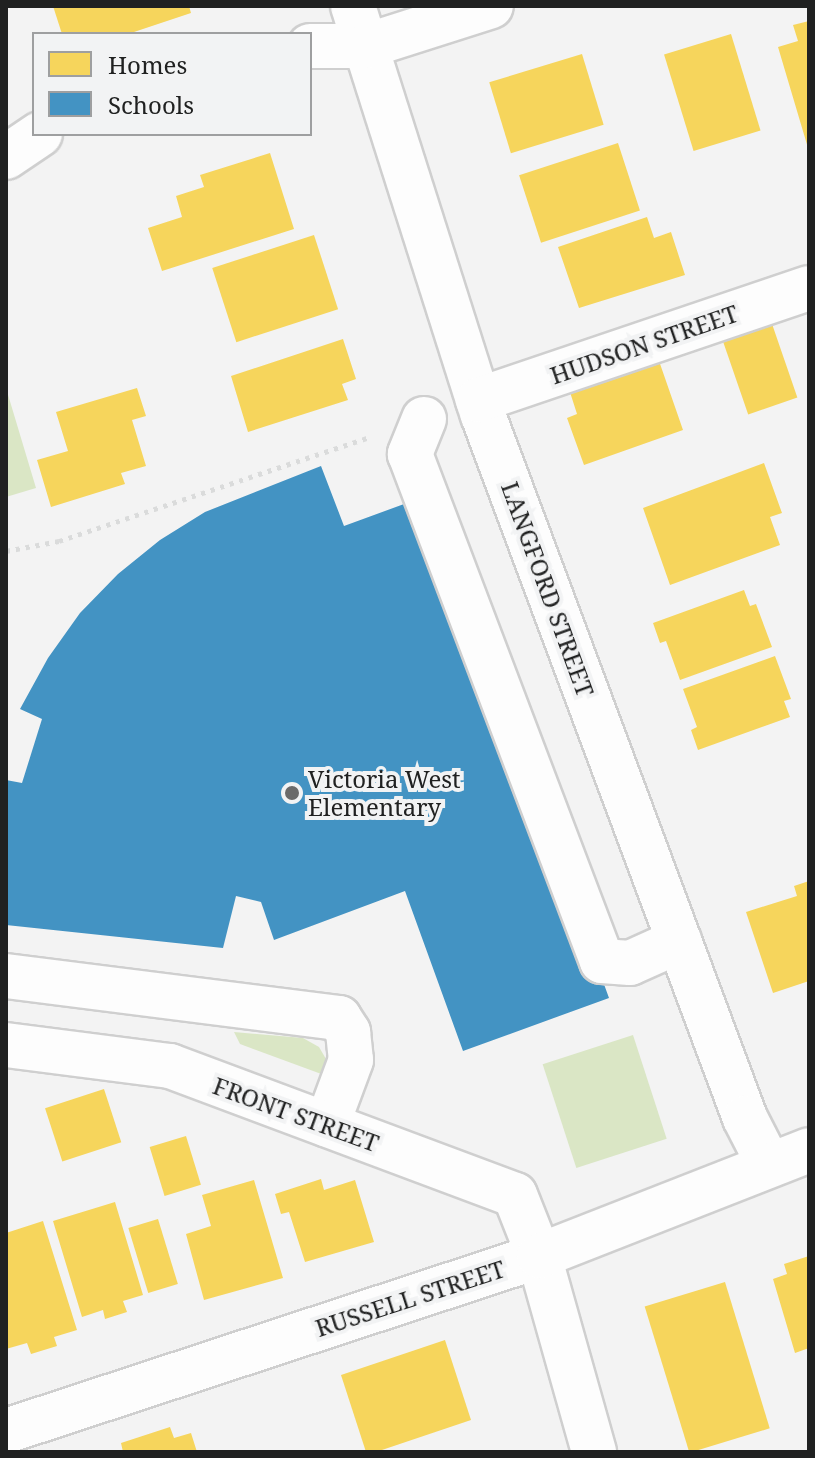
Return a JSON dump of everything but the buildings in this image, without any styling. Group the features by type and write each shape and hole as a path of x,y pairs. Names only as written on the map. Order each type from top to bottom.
{"street":[{"path":"312,45 360,26 491,6"},
{"name":"LANGFORD STREET","path":"360,26 478,400 745,1118 768,1163"},
{"path":"6,157 37,136"},
{"name":"HUDSON STREET","path":"478,400 809,288"},
{"path":"424,419 410,454 602,961 630,963 679,941"},
{"path":"6,976 339,1018 348,1032 351,1060 327,1125"},
{"name":"FRONT STREET","path":"6,1045 170,1066 515,1195 539,1256"},
{"name":"RUSSELL STREET","path":"6,1431 539,1256 768,1163 809,1150"},
{"path":"539,1256 594,1452"}],"path":[{"path":"6,551 59,541 424,419"}],"green space":[{"path":"6,388 36,488 6,497"},
{"path":"234,1032 303,1038 319,1047 326,1059 324,1075 240,1044"},
{"path":"633,1035 667,1139 576,1168 543,1064"}],"place":[{"name":"Victoria West Elementary","path":"292,793"}]}
